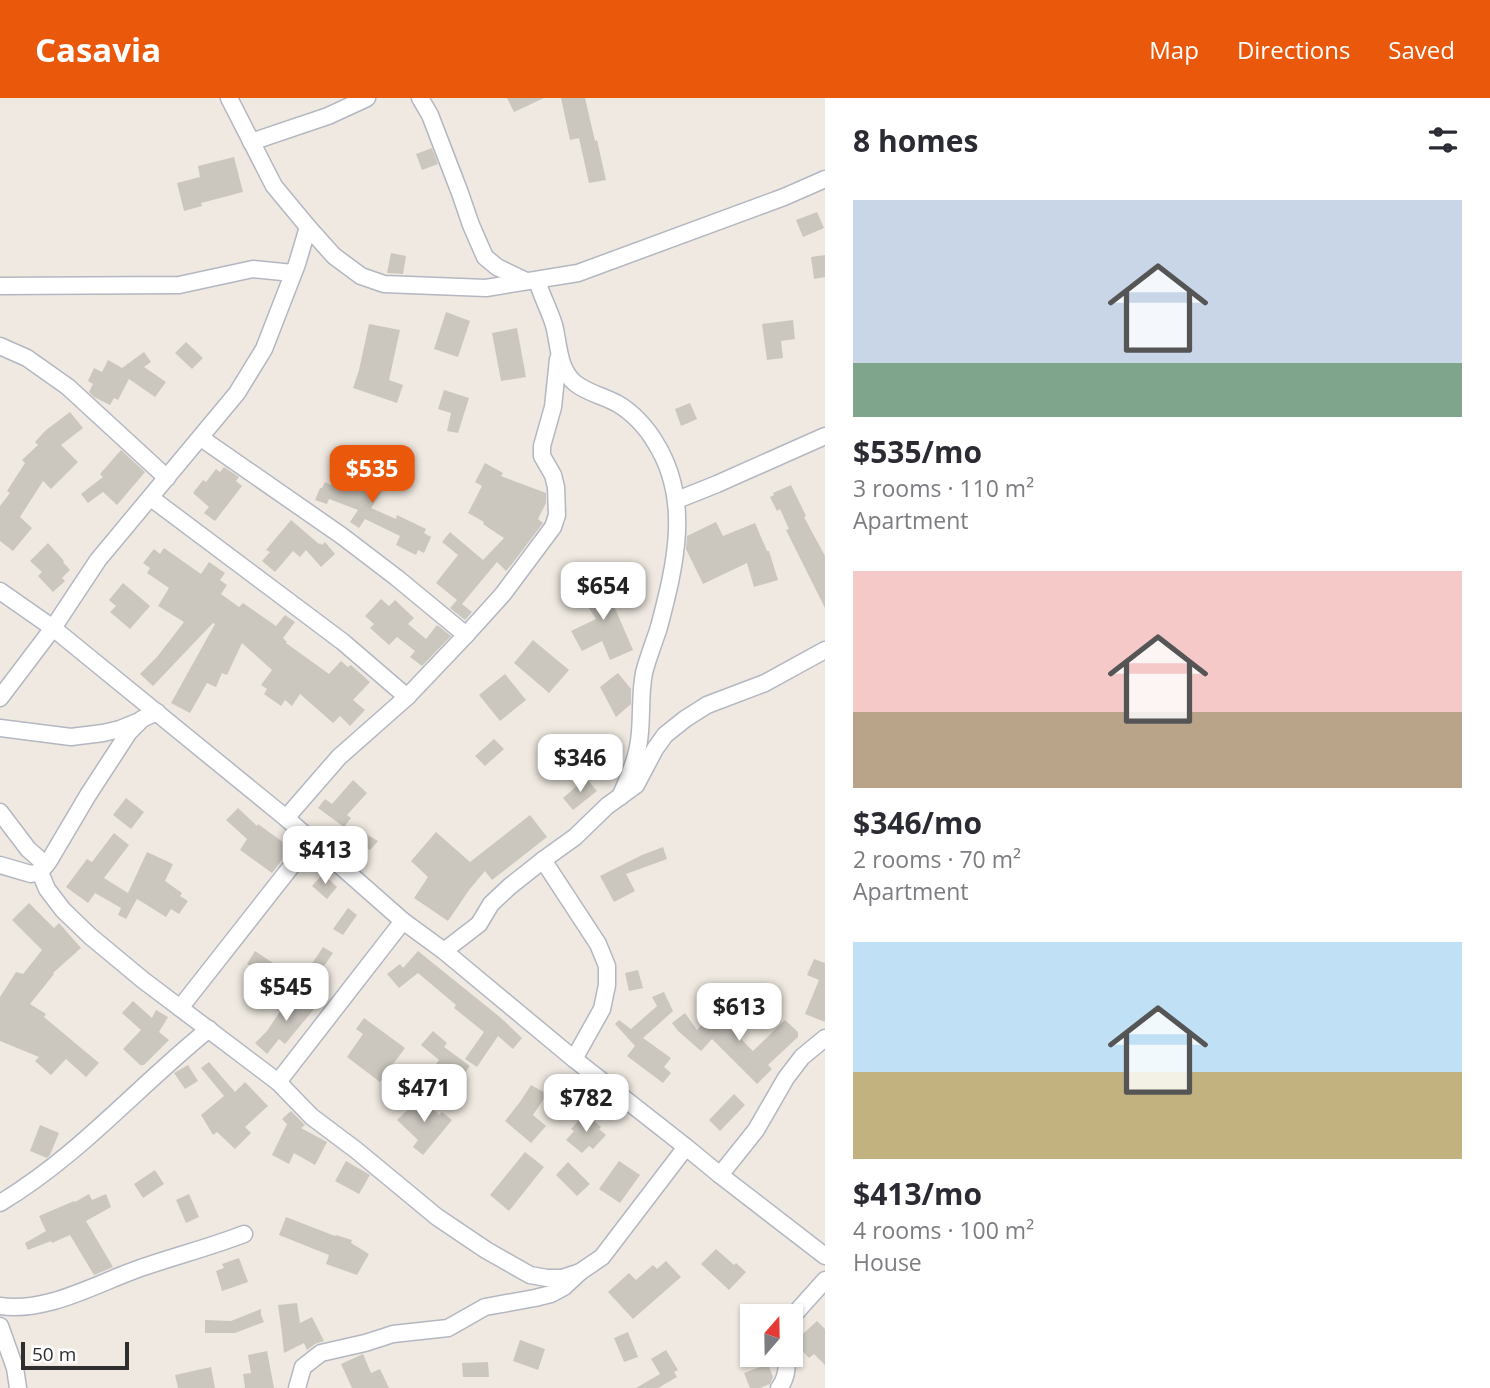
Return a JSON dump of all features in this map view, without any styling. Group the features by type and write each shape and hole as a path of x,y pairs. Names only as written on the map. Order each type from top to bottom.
{"street":[{"path":"229,98 274,186 308,227 334,256 361,276 384,284 486,288 578,273 784,197 825,179"},
{"path":"251,142 328,116 367,98"},
{"path":"420,98 430,115 485,257 497,267 531,280 553,323 566,374 587,391 620,405 637,420 655,441 669,471 677,499 677,534 672,573 645,671 638,748 620,797"},
{"path":"0,698 53,628 98,560 201,438 251,373 264,349 308,227"},
{"path":"0,286 179,285 253,268 293,274"},
{"path":"0,346 27,358 68,387 167,478"},
{"path":"286,817 339,757 407,697 466,635 514,579 553,527 557,515 556,487 542,456 542,446 553,407 559,353"},
{"path":"677,499 825,436"},
{"path":"201,438 342,536 466,635"},
{"path":"151,498 343,642 407,697"},
{"path":"0,591 53,628 149,716 286,817 403,921 825,1256"},
{"path":"444,951 479,924 491,904 509,887 575,837 607,806 636,785 654,749 665,735 685,719 707,705 765,683 824,650"},
{"path":"0,728 71,737 120,729 149,716"},
{"path":"0,865 31,874 43,868 129,732 149,716"},
{"path":"0,812 43,868 47,889 63,910 90,936 143,980 278,1082 312,1117 437,1217 530,1275 562,1278 580,1272"},
{"path":"180,1008 313,840"},
{"path":"543,860 598,944 607,966 607,985 602,1009 574,1059"},
{"path":"278,1082 403,921"},
{"path":"0,1203 57,1165 209,1029"},
{"path":"720,1175 756,1130 786,1078 802,1057 825,1038"},
{"path":"297,1388 303,1367 321,1353 393,1334 448,1328 485,1307 551,1294 564,1287 580,1272 603,1257 686,1147"},
{"path":"0,1306 20,1308 65,1297 134,1270 244,1234"},
{"path":"803,1305 825,1280"},
{"path":"0,1326 15,1368 18,1388"},
{"path":"779,1388 788,1367"}],"building":[{"path":"507,98 544,98 514,112"},
{"path":"561,98 585,98 606,180 589,183 579,138 570,140"},
{"path":"432,148 438,164 422,170 416,154"},
{"path":"234,157 243,192 201,203 202,206 184,211 177,183 200,177 198,166"},
{"path":"817,212 824,228 803,237 796,220"},
{"path":"391,253 406,256 403,274 387,273"},
{"path":"825,255 825,277 814,279 811,257"},
{"path":"446,312 470,321 458,357 434,349"},
{"path":"793,320 795,339 781,341 783,358 767,360 762,324"},
{"path":"369,324 400,330 389,380 403,385 397,403 353,388"},
{"path":"517,328 526,377 501,381 492,333"},
{"path":"186,342 203,358 192,369 175,353"},
{"path":"144,352 151,362 144,367 166,382 155,397 129,379 118,400 114,398 110,405 89,392 93,384 88,381 94,368 102,372 108,360 122,368"},
{"path":"444,390 469,398 458,433 447,431 451,413 438,409"},
{"path":"690,403 697,419 681,426 675,409"},
{"path":"70,412 83,428 61,445 78,462 51,489 43,481 20,517 32,528 13,551 0,541 0,506 10,493 7,491 25,463 22,460 38,445 35,442"},
{"path":"121,450 145,472 117,505 103,492 88,503 81,494 103,477 100,474"},
{"path":"384,463 396,470 371,508 396,519 397,515 426,529 424,533 431,537 424,553 418,550 416,555 396,545 400,536 365,519 359,528 350,522 358,510 329,499 327,504 315,500 325,482 331,485 338,468 343,470 345,466 375,478"},
{"path":"485,463 503,473 501,476 546,493 546,503 538,519 543,523 512,564 506,571 497,562 462,604 472,612 465,620 450,608 457,600 436,583 458,555 442,542 450,532 483,560 504,538 468,513 482,486 475,482"},
{"path":"224,467 239,477 236,481 242,486 215,521 204,513 209,507 193,493 216,469 220,472"},
{"path":"791,485 825,556 825,608 786,530 789,529 780,509 777,511 770,497"},
{"path":"291,520 319,544 325,542 335,554 321,567 306,550 300,557 293,551 275,572 262,561 270,552 266,550"},
{"path":"716,522 723,536 755,523 769,551 778,580 754,587 747,563 703,584 686,549 687,536"},
{"path":"48,543 70,570 62,578 65,581 53,592 38,576 42,572 30,561"},
{"path":"164,548 201,574 209,562 225,573 220,580 227,585 221,594 239,607 243,603 276,626 285,615 295,622 283,638 286,643 329,674 341,661 348,667 351,665 370,682 353,700 365,710 350,726 340,716 333,723 300,694 292,706 285,700 281,706 264,694 267,689 261,685 272,670 242,643 227,675 222,673 216,687 207,683 190,713 171,703 215,624 213,623 153,686 140,674 184,622 158,606 169,588 147,573 150,568 143,563 154,549 160,554"},
{"path":"609,577 620,593 611,599 633,650 610,660 602,641 582,651 571,631 596,619 581,596"},
{"path":"123,583 150,606 130,629 110,612 116,606 109,600"},
{"path":"381,599 389,606 395,600 414,618 408,624 426,639 437,625 451,636 422,666 410,657 415,651 397,637 389,645 370,628 374,624 365,616"},
{"path":"533,640 569,670 549,693 514,663"},
{"path":"618,673 631,689 631,704 616,717 600,687"},
{"path":"505,674 526,700 500,721 479,695"},
{"path":"494,739 504,749 485,766 475,756"},
{"path":"586,778 597,791 573,810 563,798"},
{"path":"353,780 367,793 347,815 351,818 344,827 318,808 325,799 332,804"},
{"path":"126,798 144,812 131,829 113,815"},
{"path":"238,808 257,826 258,824 291,848 272,873 240,850 247,839 226,820"},
{"path":"530,815 547,837 492,880 485,871 448,921 414,898 428,877 411,861 436,832 470,862"},
{"path":"359,830 378,841 370,850 353,840"},
{"path":"114,833 129,845 104,878 128,893 147,852 173,864 165,881 188,901 179,914 171,909 166,917 137,899 126,919 118,915 121,908 95,893 88,903 66,887 87,859 92,862"},
{"path":"663,847 667,859 626,874 635,891 614,902 600,876"},
{"path":"323,874 337,887 327,899 312,886"},
{"path":"29,903 54,928 59,923 81,948 53,973 30,1004 46,1014 44,1017 99,1063 86,1077 66,1059 51,1075 35,1061 39,1057 0,1041 0,997 16,972 23,974 42,950 12,920"},
{"path":"348,908 357,915 343,935 333,929"},
{"path":"323,947 333,953 320,972 311,965"},
{"path":"255,951 282,969 264,998 253,991 257,986 248,981 256,969 247,964"},
{"path":"418,951 522,1038 513,1049 498,1036 477,1067 465,1059 484,1032 454,1008 456,1005 418,973 399,988 387,974 400,964 403,968"},
{"path":"814,959 825,963 825,1022 805,1014 819,980 807,975"},
{"path":"638,970 643,988 629,991 625,973"},
{"path":"293,992 314,1009 285,1044 279,1039 267,1054 255,1043 267,1031"},
{"path":"664,992 673,1011 643,1038 671,1058 664,1067 671,1073 663,1083 627,1056 635,1046 615,1024 619,1020 631,1029 657,1006 652,997"},
{"path":"133,1001 152,1018 156,1010 168,1017 159,1032 169,1040 144,1065 140,1065 123,1049 141,1030 122,1013"},
{"path":"715,1009 728,1020 725,1023 753,1051 785,1020 798,1032 798,1037 768,1065 772,1069 757,1084 712,1039 701,1051 672,1023 685,1013 697,1030"},
{"path":"364,1018 405,1048 380,1082 347,1057 363,1034 356,1029"},
{"path":"433,1031 447,1043 444,1047 470,1066 461,1078 453,1072 449,1078 434,1067 439,1060 421,1045"},
{"path":"209,1062 235,1092 245,1082 268,1106 245,1127 251,1133 235,1149 217,1132 213,1135 201,1115 224,1096 201,1068"},
{"path":"188,1065 198,1081 185,1089 174,1073"},
{"path":"531,1085 547,1094 533,1115 546,1126 531,1143 505,1121"},
{"path":"734,1094 745,1105 720,1131 709,1120"},
{"path":"421,1097 439,1115 442,1112 452,1120 423,1155 413,1147 418,1140 397,1120"},
{"path":"291,1111 305,1125 301,1128 327,1142 315,1165 294,1153 289,1164 272,1155 287,1124 282,1119"},
{"path":"585,1113 606,1135 593,1149 589,1146 582,1153 566,1140 574,1131 571,1129"},
{"path":"40,1125 59,1133 47,1158 30,1151"},
{"path":"525,1152 544,1167 509,1211 490,1195"},
{"path":"346,1161 370,1175 359,1194 335,1181"},
{"path":"619,1161 640,1175 620,1203 599,1189"},
{"path":"568,1162 590,1184 577,1196 556,1175"},
{"path":"155,1170 164,1184 143,1198 134,1184"},
{"path":"89,1194 92,1200 106,1194 111,1207 86,1221 113,1267 94,1275 70,1235 28,1250 25,1243 46,1231 39,1216"},
{"path":"189,1194 199,1217 186,1223 176,1200"},
{"path":"286,1217 352,1240 351,1243 369,1254 357,1275 326,1264 329,1255 279,1235"},
{"path":"716,1249 746,1272 729,1290 701,1264"},
{"path":"239,1258 248,1282 222,1291 216,1271 224,1268 222,1264"},
{"path":"666,1261 681,1277 633,1319 608,1292 629,1273 636,1280 653,1265 657,1269"},
{"path":"297,1303 300,1323 312,1317 324,1341 307,1350 304,1343 284,1353 278,1305"},
{"path":"261,1309 264,1322 235,1333 205,1333 205,1320 231,1321"},
{"path":"817,1321 825,1329 825,1365 814,1354 809,1358 803,1352 803,1334"},
{"path":"628,1332 638,1357 624,1362 614,1338"},
{"path":"520,1340 545,1349 538,1370 513,1361"},
{"path":"666,1350 678,1370 674,1372 677,1377 658,1388 636,1388 660,1374 651,1359"},
{"path":"267,1351 274,1388 245,1388 243,1374 251,1373 248,1355"},
{"path":"363,1354 371,1373 380,1369 389,1388 352,1388 341,1364"},
{"path":"488,1362 489,1377 463,1377 462,1363"},
{"path":"211,1367 215,1388 178,1388 175,1375"},
{"path":"760,1367 769,1367 773,1377 770,1384 750,1388 744,1373"}]}
